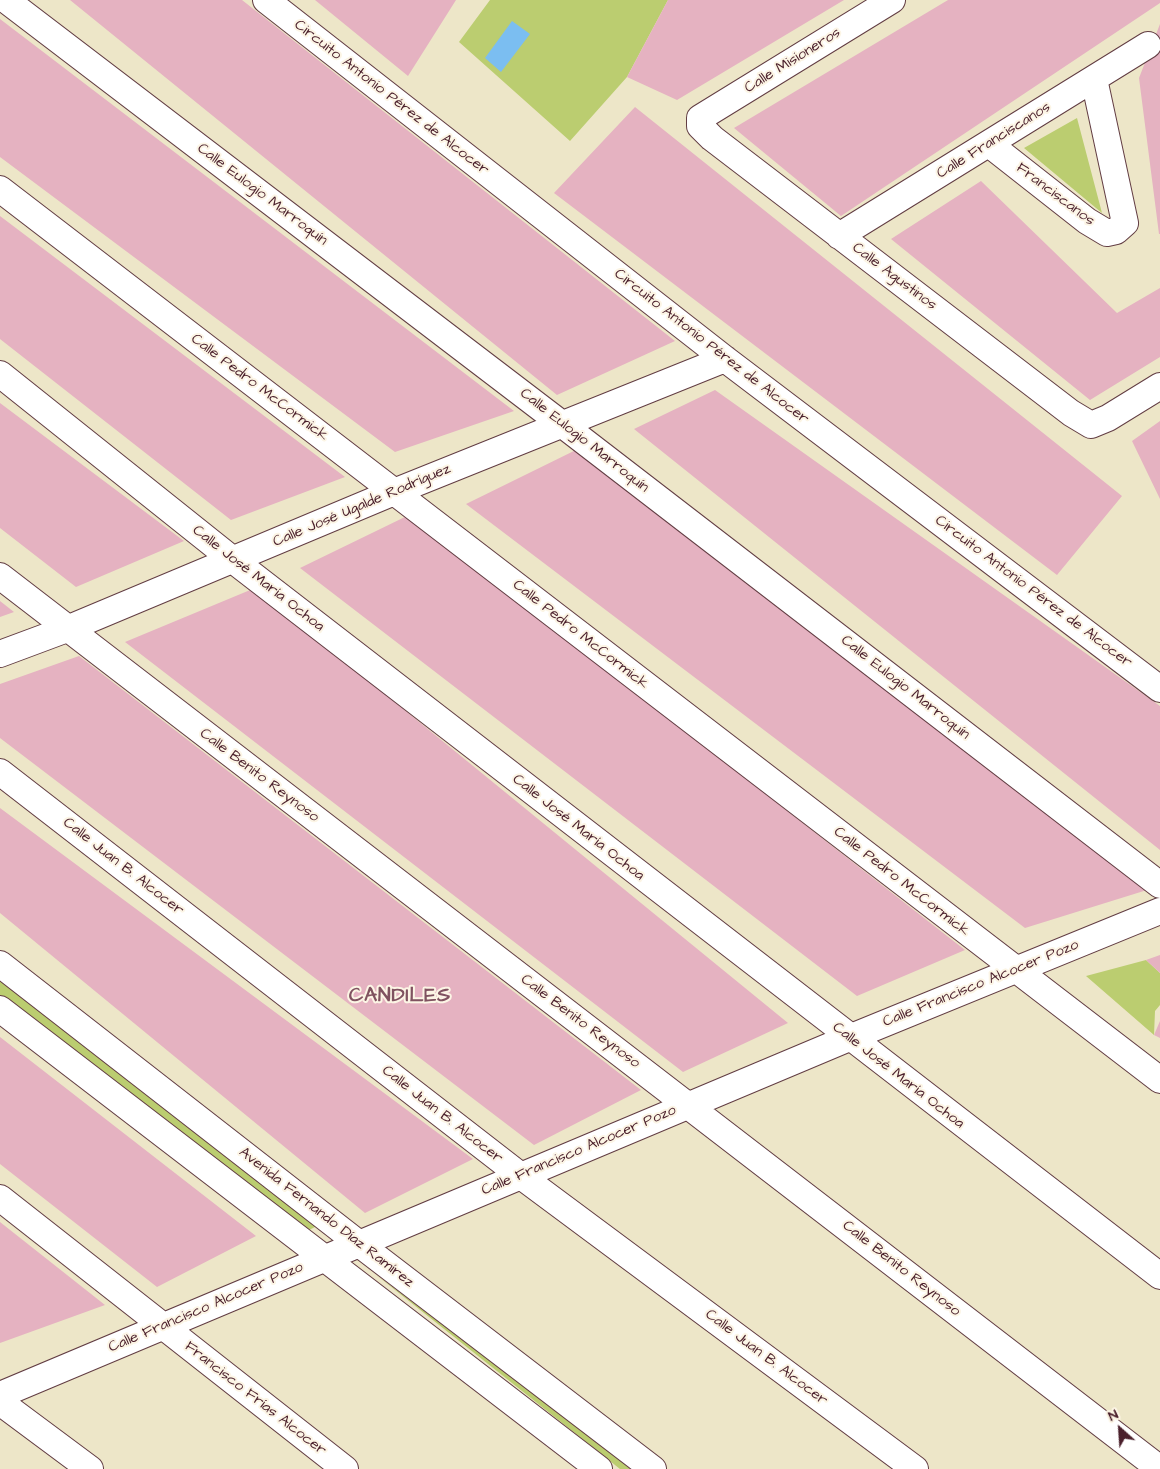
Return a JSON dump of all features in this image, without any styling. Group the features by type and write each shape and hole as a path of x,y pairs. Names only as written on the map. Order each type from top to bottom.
{"street":[{"name":"Calle Eulogio Marroquín","path":"6,0 563,425 1160,885"},
{"name":"Circuito Antonio Pérez de Alcocer","path":"266,0 725,359 1160,689"},
{"name":"Calle Misioneros","path":"700,126 700,118 892,0"},
{"name":"Calle Franciscanos","path":"839,236 1148,45"},
{"name":"Franciscanos","path":"989,144 1087,221 1107,234 1116,232 1124,223 1094,79"},
{"name":"Calle Agustinos","path":"700,126 712,138 839,236 1071,413 1091,425 1108,418 1160,386"},
{"name":"Calle Pedro McCormick","path":"0,189 1160,1080"},
{"name":"Calle José Ugalde Rodríguez","path":"0,654 67,629 394,492 725,359"},
{"name":"Calle José María Ochoa","path":"0,374 234,560 848,1038 1160,1276"},
{"name":"Calle Benito Reynoso","path":"0,576 1160,1469"},
{"name":"Calle Juan B. Alcocer","path":"0,772 521,1176 915,1469"},
{"name":"Calle Francisco Alcocer Pozo","path":"0,1395 848,1038 1160,911"},
{"name":"Avenida Fernando Díaz Ramírez","path":"0,964 358,1243 653,1469"},
{"name":"Avenida Fernando Díaz Ramírez","path":"0,1009 600,1469"},
{"name":"Francisco Frías Alcocer","path":"0,1198 345,1469"},
{"path":"0,1402 90,1469"}],"green space":[{"path":"490,0 668,0 627,77 570,141 459,42"},
{"path":"1077,118 1102,213 1024,148"},
{"path":"1146,960 1160,973 1160,1005 1155,1011 1154,1035 1086,976"},
{"path":"0,979 319,1225 305,1232 0,997"},
{"path":"375,1274 635,1469 620,1469"}],"water":[{"path":"512,21 530,34 501,72 485,58"}],"building":[{"path":"70,0 242,0 675,341 557,395"},
{"path":"315,0 456,0 408,76"},
{"path":"668,0 844,0 677,100 627,77"},
{"path":"948,0 1160,0 1160,3 841,216 734,128"},
{"path":"0,19 514,411 395,452 0,157"},
{"path":"1160,24 1160,234 1159,234 1139,78"},
{"path":"635,107 1122,496 1057,575 554,193"},
{"path":"981,181 1117,313 1160,288 1160,357 1090,400 891,239"},
{"path":"0,216 345,477 231,520 0,339"},
{"path":"715,390 1160,706 1160,850 634,429"},
{"path":"0,403 184,541 76,587 0,528"},
{"path":"1160,421 1160,499 1132,441"},
{"path":"582,447 1147,890 1025,928 466,504"},
{"path":"409,515 965,950 857,996 300,568"},
{"path":"255,588 788,1023 683,1072 125,642"},
{"path":"0,601 14,612 0,617"},
{"path":"79,656 641,1090 534,1145 0,738 0,684"},
{"path":"0,808 473,1159 365,1213 0,913"},
{"path":"1160,955 1160,973 1146,960"},
{"path":"1160,1021 1160,1038 1154,1035"},
{"path":"0,1037 256,1236 157,1287 0,1164"},
{"path":"0,1222 105,1305 0,1343"}],"district":[{"name":"CANDILES","path":"400,997"}]}
